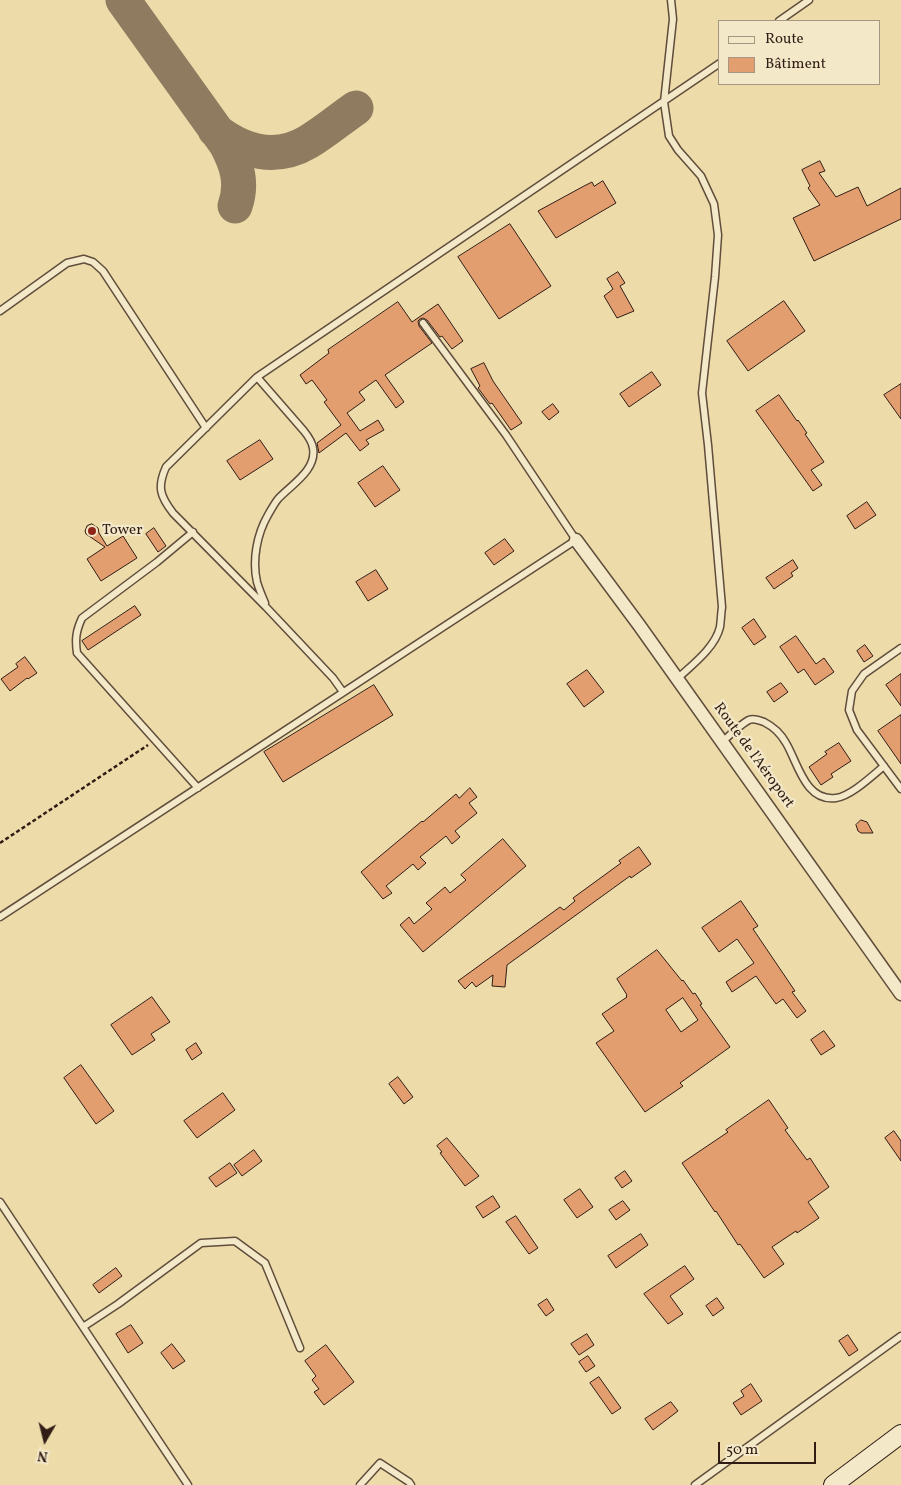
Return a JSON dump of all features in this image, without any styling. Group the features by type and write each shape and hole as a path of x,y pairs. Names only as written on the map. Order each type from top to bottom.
{"street":[{"name":"Route de l'Aéroport","path":"576,540 639,625 901,994"},
{"path":"833,1485 901,1434"}],"lane":[{"path":"671,0 673,20 664,102 669,136 678,150 701,176 714,204 718,235 702,393 722,607 720,628 712,643 699,659 677,679"},
{"path":"780,20 809,0"},
{"path":"343,692 333,678 266,607 173,513 164,501 162,493 161,479 166,467 257,377 718,64"},
{"path":"0,311 67,262 84,259 93,262 103,271 206,428"},
{"path":"0,917 576,540 506,435 423,323"},
{"path":"257,377 304,431 311,440 314,449 312,461 308,468 277,500 267,516 258,538 255,558 257,580 266,607"},
{"path":"193,532 157,562 82,618 75,640 77,653 198,788"},
{"path":"901,648 864,674 852,691 849,710 857,730 901,789"},
{"path":"722,742 749,720 765,723 786,741 807,785 815,794 824,797 836,798 847,794 884,766"},
{"path":"0,1202 188,1485"},
{"path":"82,1327 118,1304 201,1242 235,1241 265,1263 300,1348"},
{"path":"695,1485 901,1336"},
{"path":"360,1485 380,1463 411,1485"}],"path":[{"path":"0,843 155,740"}],"building":[{"path":"820,161 825,171 819,173 836,197 858,187 867,206 901,188 901,219 814,261 793,218 820,205 808,188 810,186 802,170"},
{"path":"603,181 616,203 556,238 538,211 592,182 594,186"},
{"path":"510,224 551,286 499,319 458,257"},
{"path":"618,272 625,283 620,286 634,311 617,318 604,296 613,289 607,279"},
{"path":"784,301 805,331 748,371 727,341"},
{"path":"398,302 412,322 438,304 463,341 452,349 427,320 420,319 418,321 419,326 432,343 385,375 404,402 396,408 376,380 359,392 365,400 347,413 360,431 378,420 384,430 366,440 369,444 360,451 346,433 319,453 317,443 341,425 324,402 327,400 312,380 306,384 300,375 329,353 328,350"},
{"path":"484,363 493,381 522,423 511,430 492,403 490,404 478,388 480,386 471,369"},
{"path":"652,372 661,385 629,407 620,394"},
{"path":"901,384 901,419 884,395"},
{"path":"779,395 807,433 805,434 824,462 811,470 822,485 813,491 756,411"},
{"path":"553,404 559,412 549,420 542,412"},
{"path":"260,440 273,459 240,480 227,461"},
{"path":"383,466 400,490 375,507 358,483"},
{"path":"867,502 876,515 855,529 847,516"},
{"path":"92,524 98,528 107,546 123,536 137,558 101,581 87,559 105,547 86,534 87,526"},
{"path":"154,528 166,546 158,552 146,534"},
{"path":"505,539 514,551 494,565 485,553"},
{"path":"793,560 798,568 791,573 793,576 774,589 766,578"},
{"path":"376,570 388,589 368,601 356,582"},
{"path":"135,606 141,615 88,650 82,641"},
{"path":"754,619 766,637 754,645 742,628"},
{"path":"796,636 816,664 824,658 834,672 815,685 804,669 798,673 780,647"},
{"path":"865,645 873,656 864,662 857,651"},
{"path":"25,657 37,673 10,691 1,679 18,667 16,664"},
{"path":"587,670 604,692 584,707 567,684"},
{"path":"901,674 901,706 886,685"},
{"path":"781,683 788,692 774,702 767,692"},
{"path":"374,685 393,715 283,782 264,752"},
{"path":"901,715 901,764 878,731"},
{"path":"839,743 851,761 831,774 833,777 821,785 809,767 827,754 825,752"},
{"path":"470,788 477,797 469,803 477,813 455,831 460,837 452,844 446,836 420,857 426,863 418,870 413,864 386,886 392,893 383,899 361,872 456,794 459,798"},
{"path":"861,820 867,822 873,833 861,833 858,831 856,825"},
{"path":"503,839 526,866 423,952 400,925 409,917 414,924 432,909 426,903 445,887 450,893 466,880 461,875"},
{"path":"639,847 651,864 631,878 630,876 507,965 505,987 492,986 493,975 476,987 472,982 465,989 458,981 560,907 564,910 575,901 573,898 621,863 619,861"},
{"path":"741,901 758,926 753,929 795,991 792,992 806,1011 797,1018 783,999 776,1004 756,976 732,992 726,982 754,963 737,939 719,952 702,928"},
{"path":"657,950 693,994 695,993 702,1004 700,1005 730,1047 680,1083 683,1086 645,1112 596,1043 614,1031 602,1014 627,997 617,979","holes":["683,998 698,1020 681,1032 666,1010"]},
{"path":"152,997 170,1022 151,1034 155,1040 132,1055 111,1025"},
{"path":"824,1031 835,1046 821,1055 811,1040"},
{"path":"196,1043 202,1053 192,1060 186,1050"},
{"path":"81,1065 114,1111 96,1124 64,1078"},
{"path":"398,1077 413,1097 404,1104 389,1084"},
{"path":"223,1093 235,1110 197,1138 184,1121"},
{"path":"769,1100 788,1128 785,1130 807,1160 810,1158 829,1187 808,1202 819,1218 772,1247 784,1264 764,1278 740,1244 738,1245 682,1163 728,1132 726,1130"},
{"path":"894,1131 901,1141 901,1161 885,1138"},
{"path":"447,1138 479,1176 465,1186 440,1153 442,1152 437,1146"},
{"path":"254,1150 262,1161 242,1176 234,1165"},
{"path":"230,1163 237,1173 216,1187 209,1178"},
{"path":"625,1171 632,1181 622,1188 615,1178"},
{"path":"580,1189 593,1207 577,1218 564,1200"},
{"path":"493,1196 500,1207 483,1218 476,1207"},
{"path":"623,1201 630,1210 616,1220 609,1210"},
{"path":"516,1216 538,1248 529,1254 506,1222"},
{"path":"641,1234 648,1245 616,1268 608,1256"},
{"path":"685,1266 694,1279 670,1296 683,1314 668,1324 644,1294"},
{"path":"116,1268 122,1276 99,1293 93,1285"},
{"path":"717,1298 724,1308 713,1316 706,1306"},
{"path":"547,1299 554,1310 546,1316 538,1305"},
{"path":"131,1325 143,1343 128,1353 116,1334"},
{"path":"587,1334 594,1345 579,1355 571,1344"},
{"path":"848,1335 858,1350 849,1356 839,1341"},
{"path":"172,1344 185,1361 173,1369 161,1353"},
{"path":"326,1345 354,1382 324,1405 314,1392 319,1389 312,1380 316,1376 305,1361"},
{"path":"588,1356 595,1366 586,1372 579,1362"},
{"path":"599,1377 621,1408 612,1414 590,1383"},
{"path":"751,1384 762,1401 741,1415 733,1403 744,1396 741,1391"},
{"path":"671,1402 678,1411 653,1430 645,1419"}],"taxiway":[{"path":"123,0 226,144 238,174 239,190 235,206"},
{"path":"215,130 226,138 248,148 260,151 284,151 308,142 356,108"}],"place":[{"name":"Tower","path":"92,531"}]}
